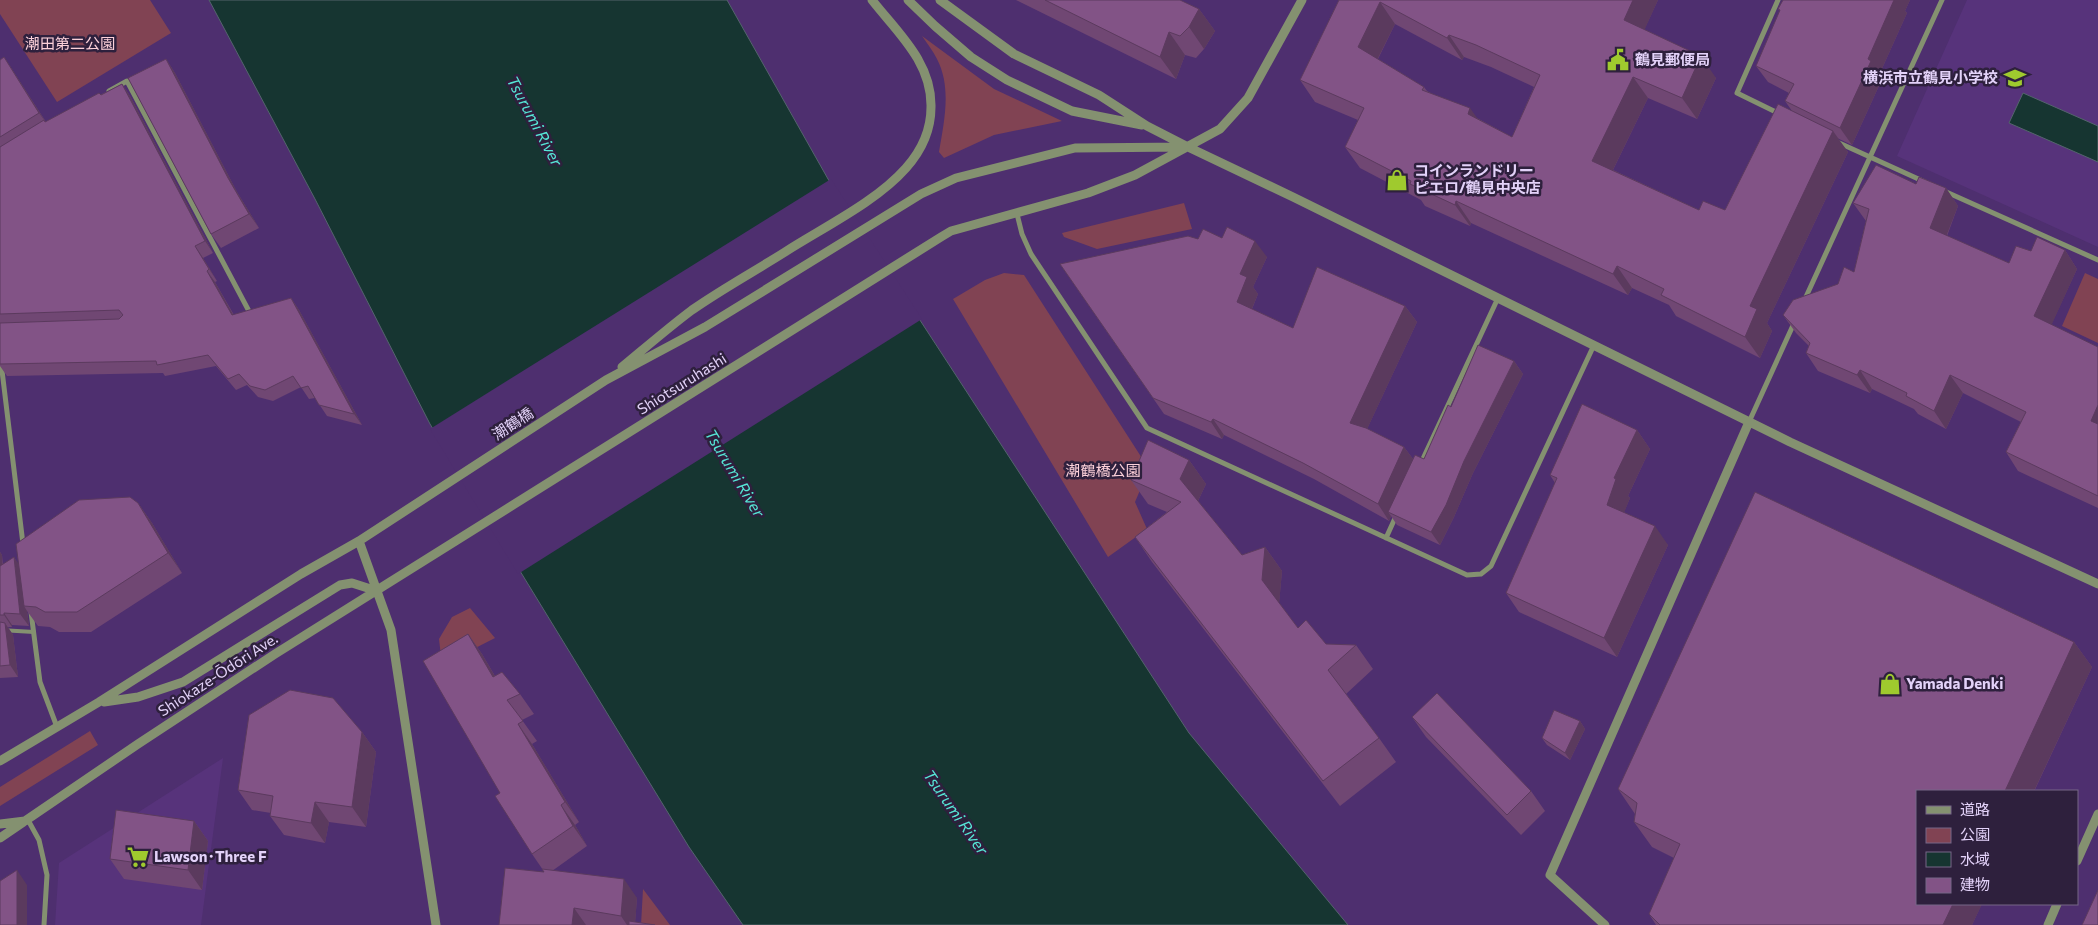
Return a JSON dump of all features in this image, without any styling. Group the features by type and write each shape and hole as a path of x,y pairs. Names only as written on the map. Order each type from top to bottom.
{"street":[{"path":"606,380 693,310 883,190 905,169 925,141 931,105 928,82 918,58 872,0"},
{"path":"908,0 971,57 1007,80 1072,111 1147,126"},
{"path":"940,0 1014,54 1099,95 1147,126 1188,147 1749,422 2098,584"},
{"name":"Shiotsuruhashi","path":"455,541 952,231 1088,193 1135,175 1220,128 1248,98 1302,0"},
{"path":"1778,0 1737,93 1790,119"},
{"path":"1800,309 1942,0"},
{"path":"102,96 127,81 252,315"},
{"path":"1834,141 2098,260"},
{"path":"606,380 705,327 921,194 956,178 1074,148 1188,147"},
{"path":"1017,214 1022,234 1031,254 1147,428 1467,575 1481,574 1490,566 1594,345"},
{"path":"1418,468 1498,298"},
{"path":"1605,925 1550,875 1796,318"},
{"path":"0,354 24,555"},
{"name":"潮鶴橋","path":"359,541 606,380"},
{"path":"1386,538 1398,512"},
{"path":"0,761 99,702 301,574 359,541 391,630 436,925"},
{"name":"Shiokaze-Ōdōri Ave.","path":"0,838 275,654 455,541"},
{"path":"99,702 138,696 182,682 340,585 352,583 377,591"},
{"path":"30,603 40,682 58,727"},
{"path":"2078,859 2098,814"},
{"path":"0,824 28,820 38,840 47,875 44,925"},
{"path":"2048,925 2057,905"}],"lane":[{"path":"0,630 34,632"}],"shaded area":[{"name":"横浜市立鶴見小学校","path":"1967,0 2098,0 2098,247 1897,156"},
{"path":"223,758 201,925 55,925 59,863"}],"green space":[{"name":"潮田第二公園","path":"0,0 150,0 171,33 57,102 0,14"},
{"path":"922,36 994,89 1062,121 994,135 944,158 939,152 946,105 942,70 932,50"},
{"path":"1184,203 1192,229 1097,249 1064,237 1062,233"},
{"name":"潮鶴橋公園","path":"1004,273 1024,275 1149,469 1135,502 1147,529 1108,557 953,299 985,280"},
{"path":"2085,273 2098,279 2098,343 2062,326"},
{"path":"470,608 495,638 442,665 439,639 452,617"},
{"path":"90,731 98,745 0,806 0,787"},
{"path":"643,889 670,925 641,925"}],"water":[{"name":"Tsurumi River","path":"209,0 727,0 828,179 1189,733 1348,925 743,925 689,847 430,424 315,199"},
{"path":"2023,93 2098,126 2098,162 2009,123"}],"pier":[{"path":"831,179 922,319 518,574 430,429"}],"building":[{"path":"1045,0 1180,0 1199,9 1189,27 1180,36 1169,32 1160,57"},
{"path":"1339,0 1633,0 1624,20 1701,56 1682,98 1633,77 1592,161 1699,210 1703,201 1725,210 1778,104 1833,131 1750,306 1757,309 1745,337 1661,295 1664,289 1617,266 1613,274 1456,201 1455,205 1410,184 1411,181 1345,147 1364,108 1300,80","holes":["1380,2 1447,38 1449,35 1476,45 1540,75 1512,137 1468,114 1470,108 1422,90 1424,87 1358,47"]},
{"path":"1783,0 1894,0 1868,59 1871,61 1840,128 1785,101 1794,84 1756,66"},
{"path":"4,57 39,113 0,137 0,60"},
{"path":"166,59 228,178 249,214 211,234 128,78"},
{"path":"122,84 205,241 195,246 232,315 291,298 354,414 319,405 308,386 301,388 293,376 265,390 250,386 239,374 228,379 208,355 157,365 156,361 0,364 0,323 119,319 123,315 119,310 0,314 0,147 44,120 45,122 99,93 101,95"},
{"path":"1876,165 1916,184 1919,177 1946,188 1930,228 2009,263 2016,246 2031,251 2037,237 2065,250 2034,316 2098,347 2098,405 2091,421 2098,424 2098,496 2006,452 2026,412 1950,375 1934,411 1906,396 1907,393 1860,370 1857,375 1806,353 1810,343 1783,315 1793,300 1838,284 1844,267 1854,272 1869,209 1853,203"},
{"path":"1227,227 1255,241 1240,274 1247,277 1237,302 1293,328 1317,267 1405,306 1350,423 1366,428 1404,447 1378,504 1303,463 1213,419 1211,422 1153,398 1060,264 1188,236 1198,239 1203,229 1222,238"},
{"path":"1478,345 1514,361 1464,461 1446,505 1431,532 1388,512 1415,455 1424,459 1448,405 1451,407"},
{"path":"1582,404 1637,430 1614,478 1616,479 1607,505 1655,526 1604,638 1506,593 1557,478 1550,475"},
{"path":"1148,440 1189,460 1180,479 1242,555 1265,547 1262,580 1298,628 1306,620 1326,644 1356,645 1328,670 1379,738 1323,781 1135,537 1181,502 1131,480"},
{"path":"1755,492 2074,642 2005,790 1916,790 1916,905 1953,905 1943,925 1660,925 1649,914 1680,844 1634,822 1637,803 1618,789"},
{"path":"130,497 138,503 168,553 77,612 45,612 36,607 24,606 16,544 79,500"},
{"path":"14,557 20,614 4,613 4,615 0,615 0,566"},
{"path":"0,622 5,623 10,665 0,666"},
{"path":"468,634 493,677 502,672 520,694 507,700 523,721 518,724 565,802 561,805 573,826 532,854 495,796 500,793 423,661"},
{"path":"290,690 333,698 362,732 352,807 315,802 311,823 270,816 273,796 238,790 249,715"},
{"path":"1437,693 1531,791 1507,815 1412,717"},
{"path":"1554,710 1580,721 1565,753 1542,738"},
{"path":"116,810 194,821 188,870 110,859"},
{"path":"505,868 544,872 542,869 624,879 621,916 574,908 572,925 499,925"},
{"path":"17,870 17,925 0,925 0,881"},
{"path":"2098,890 2098,925 2082,925"},
{"path":"629,921 655,925 629,925"}],"place":[{"name":"鶴見郵便局","path":"1618,60"},
{"name":"横浜市立鶴見小学校","path":"2015,78"},
{"name":"コインランドリー ピエロ/鶴見中央店","path":"1397,180"},
{"name":"Yamada Denki","path":"1890,684"},
{"name":"Lawson･Three F","path":"138,857"}]}
